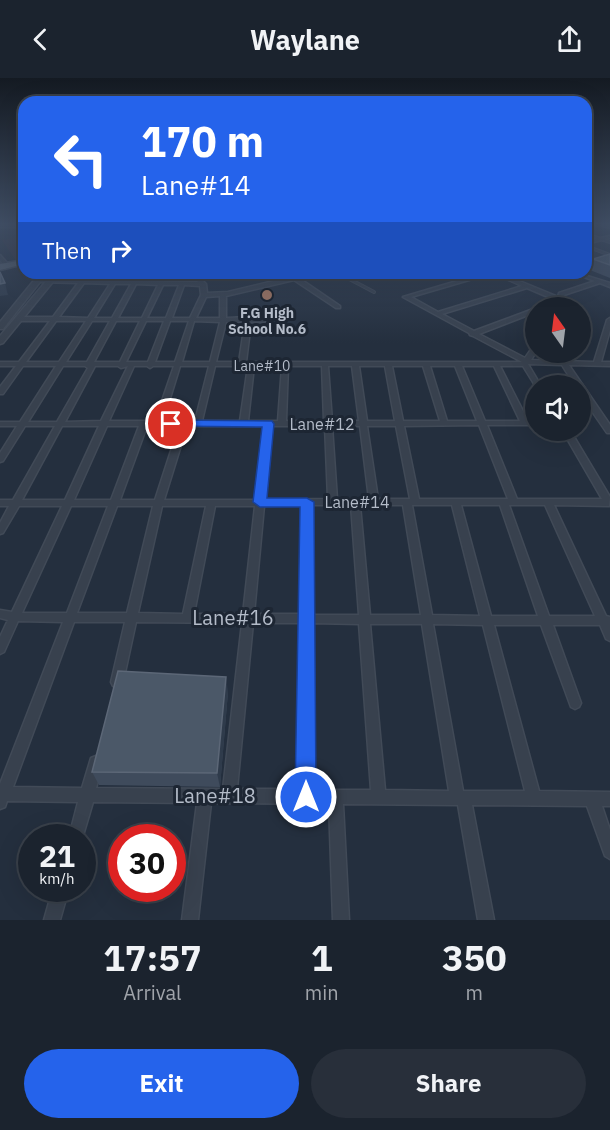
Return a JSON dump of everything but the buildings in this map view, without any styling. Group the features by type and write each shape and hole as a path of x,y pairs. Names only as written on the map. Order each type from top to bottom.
{"street":[{"path":"592,278 610,285"},
{"path":"0,341 52,279"},
{"path":"103,283 107,279"},
{"path":"158,424 192,320 204,295 203,284 198,279"},
{"path":"204,295 223,294 290,279"},
{"path":"296,279 338,307"},
{"path":"469,279 406,297 525,362"},
{"path":"510,279 553,297"},
{"path":"2,322 38,281 203,284"},
{"path":"0,392 81,282"},
{"path":"560,297 561,294 601,282"},
{"path":"0,459 113,283"},
{"path":"0,531 60,424 134,283"},
{"path":"121,366 161,284"},
{"path":"150,366 182,284"},
{"path":"437,314 527,286"},
{"path":"198,424 223,320 223,294"},
{"path":"472,334 525,314"},
{"path":"18,319 264,320"},
{"path":"242,366 248,319"},
{"path":"597,364 610,320"},
{"path":"526,363 532,375"},
{"name":"Lane#10","path":"0,364 325,366 526,363"},
{"path":"564,363 572,375"},
{"name":"Lane#10","path":"564,363 610,364"},
{"path":"495,364 525,423"},
{"path":"355,365 374,502"},
{"path":"388,365 411,502 426,620 486,920"},
{"path":"426,365 444,423"},
{"path":"458,365 482,423 544,620 575,703"},
{"path":"0,649 132,366"},
{"path":"244,423 251,366"},
{"path":"282,424 285,366"},
{"path":"325,366 333,502"},
{"path":"591,403 610,431"},
{"name":"Lane#12","path":"0,424 525,423"},
{"path":"1,797 144,424"},
{"path":"113,695 134,617 158,503 184,424"},
{"path":"229,796 268,424"},
{"path":"572,441 608,503"},
{"path":"188,618 211,502"},
{"path":"306,797 307,502"},
{"path":"355,502 379,797"},
{"path":"456,502 534,799"},
{"path":"548,502 606,621 610,636"},
{"name":"Lane#14","path":"0,503 608,503"},
{"name":"Lane#16","path":"0,614 70,617 606,621"},
{"path":"80,824 99,750"},
{"name":"Lane#18","path":"1,797 88,795 610,799"},
{"path":"190,920 204,796"},
{"path":"336,797 341,920"},
{"path":"592,799 610,851"},
{"path":"52,920 57,902"}],"lane":[{"path":"349,279 374,292"}],"place":[{"name":"F.G High School No.6","path":"267,295"}],"route":[{"path":"171,424 268,424 260,502 307,502 306,797"}]}
